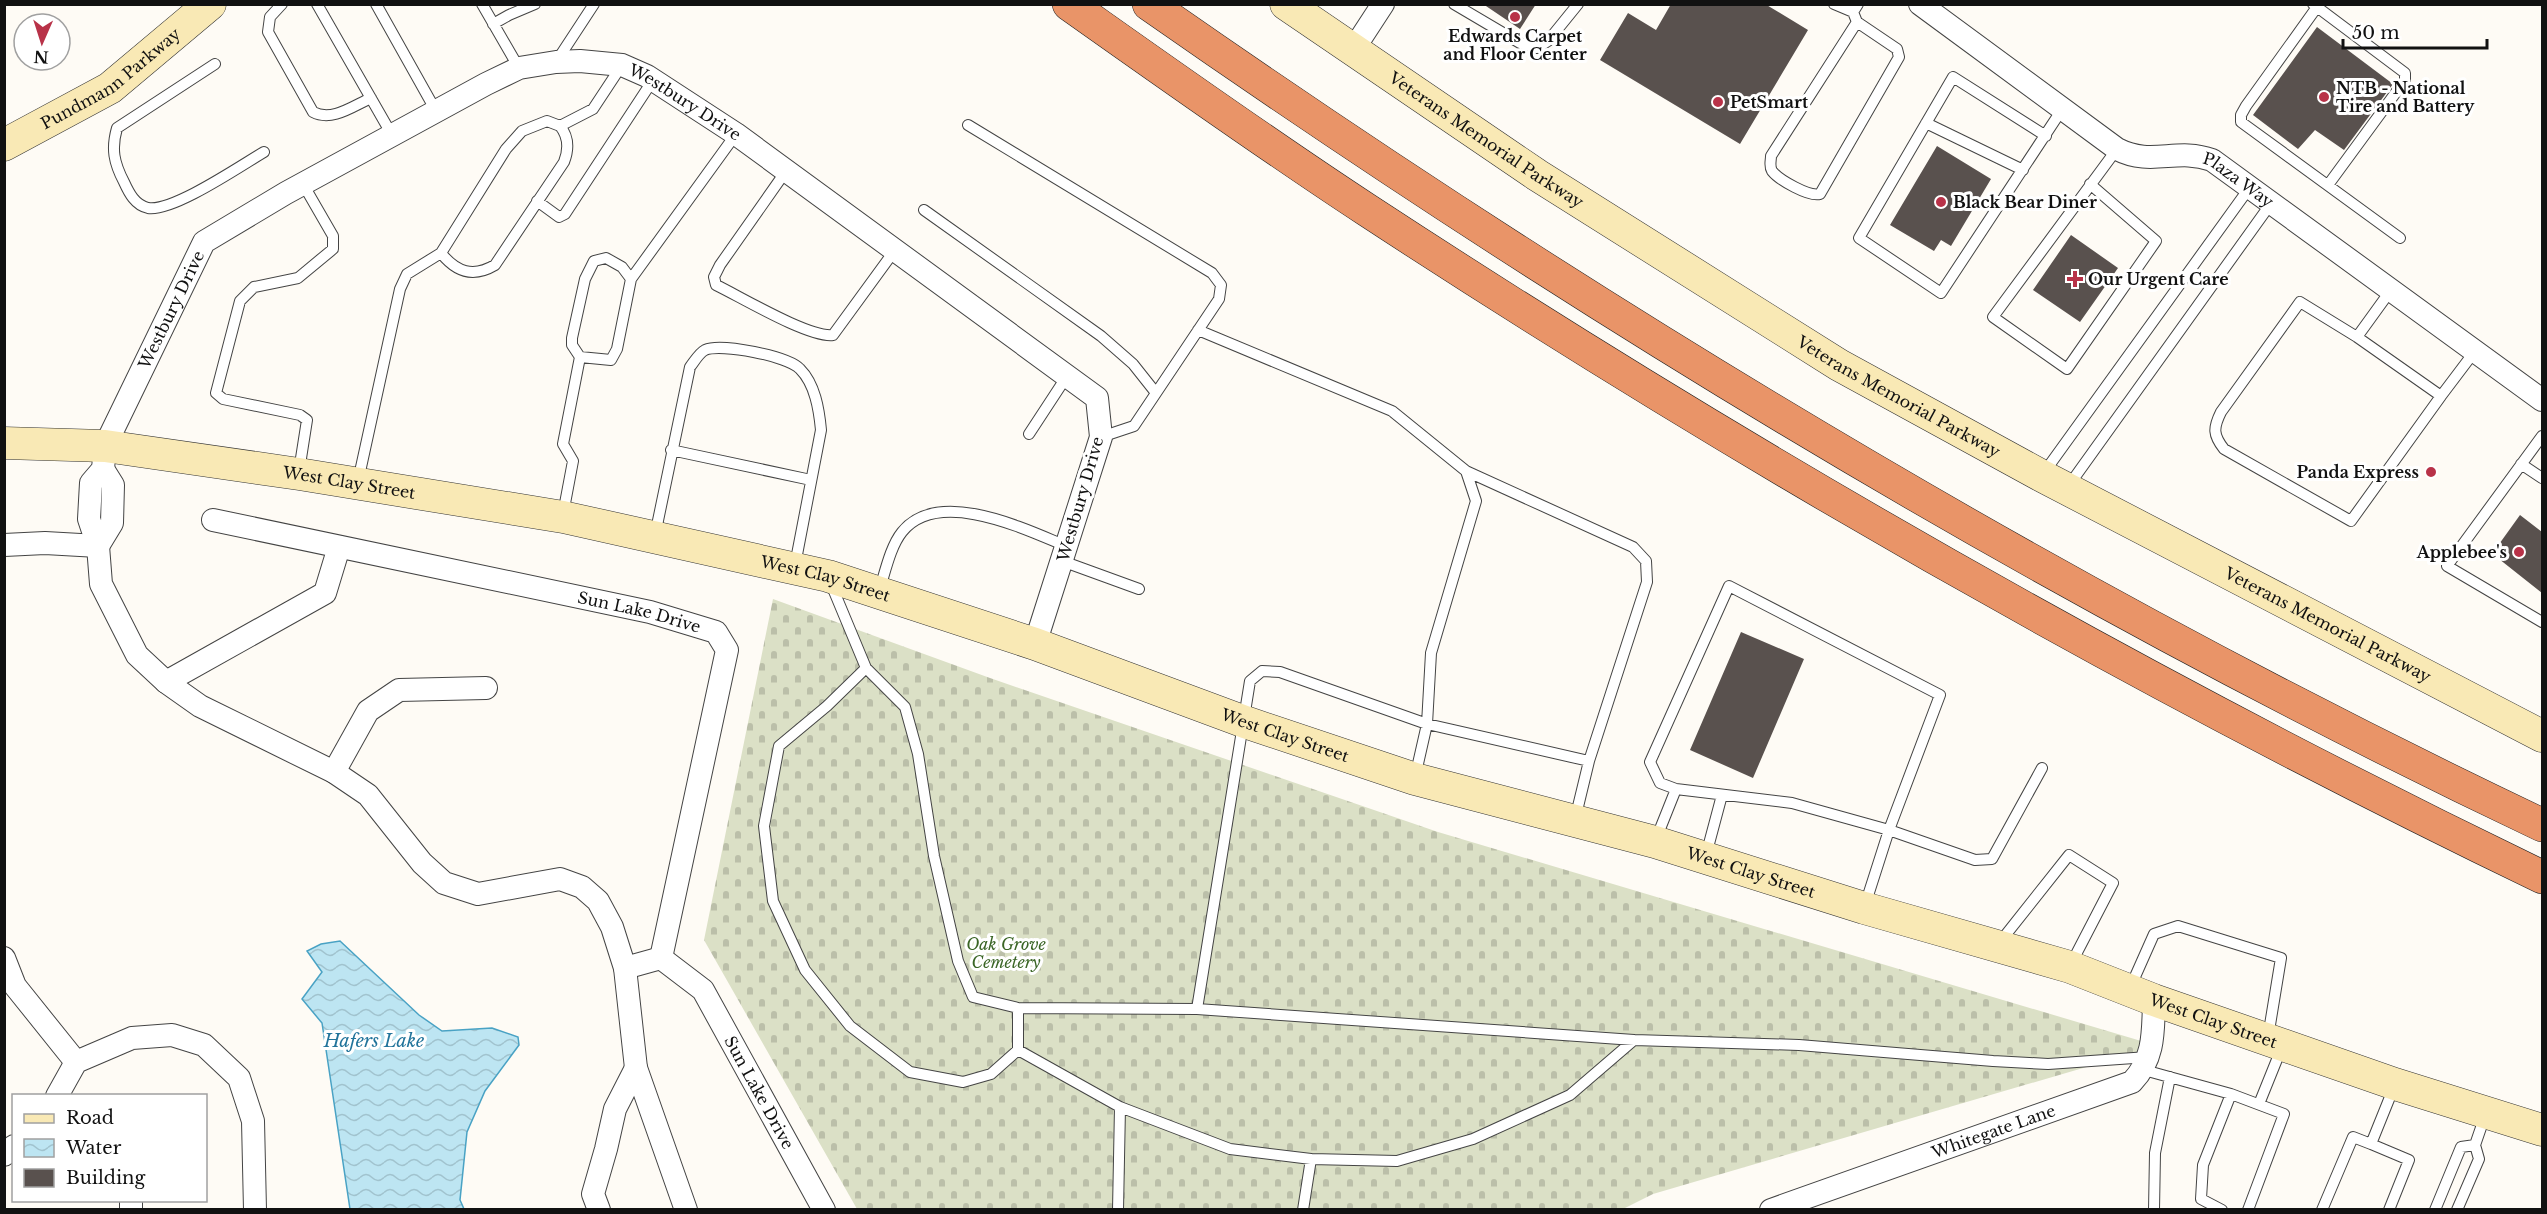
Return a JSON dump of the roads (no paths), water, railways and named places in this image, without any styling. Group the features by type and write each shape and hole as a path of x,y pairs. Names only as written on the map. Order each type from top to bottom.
{"highway":[{"path":"1069,4 1373,214 1581,347 1801,481 2024,609 2251,731 2542,877"},
{"path":"1149,4 1385,166 1482,229 1633,325 1828,442 2034,562 2166,633 2377,743 2542,825"}],"main road":[{"name":"Pundmann Parkway","path":"4,145 110,88 210,4"},
{"name":"Veterans Memorial Parkway","path":"1286,4 1537,175 1839,365 2054,482 2542,736"},
{"name":"West Clay Street","path":"4,443 104,457 299,474 563,517 828,576 1035,644 1245,722 1415,779 1655,842 1864,908 2070,967 2141,995 2395,1084 2542,1130"}],"street":[{"path":"1353,50 1383,4"},
{"name":"Plaza Way","path":"1920,4 2117,149 2132,157 2196,154 2212,160 2542,400"},
{"name":"Westbury Drive","path":"104,457 204,242 303,184 519,68 556,62 622,65 653,80 736,134 1097,398 1101,437 1035,644"},
{"path":"104,457 113,485 112,523 98,546 101,584 136,655 166,682 200,706 334,772 368,795 422,863 444,883 478,894 560,879 582,887 598,901 612,927 625,968 636,1068 686,1209"},
{"name":"Sun Lake Drive","path":"213,520 650,612 716,632 727,650 662,958 703,990 824,1209"},
{"path":"4,545 45,543 98,546"},
{"path":"166,682 325,593 339,547"},
{"path":"334,772 368,711 399,690 486,688"},
{"path":"4,958 15,986 76,1062"},
{"path":"625,968 662,958"},
{"path":"2141,995 2146,1063"},
{"path":"58,1094 76,1062 132,1038 172,1035 204,1046 239,1078 253,1121 255,1209"},
{"name":"Whitegate Lane","path":"1770,1209 1817,1199 2132,1082 2146,1063"},
{"path":"599,1209 593,1194 615,1109 636,1068"}],"lane":[{"path":"282,4 270,17 268,32 313,112 322,117 331,116 371,98"},
{"path":"317,4 393,135"},
{"path":"376,4 436,111"},
{"path":"482,4 519,68"},
{"path":"494,24 534,4"},
{"path":"556,62 594,4"},
{"path":"1454,4 1520,43 1537,48 1548,41 1578,4"},
{"path":"1834,4 1856,13 1897,49 1899,57 1820,194 1806,194 1773,172 1770,164 1771,156 1856,13"},
{"path":"2328,185 2401,89 2405,73 2315,6 2241,115 2241,122 2328,185 2400,237"},
{"path":"215,64 117,128 113,143 113,157 131,197 145,207 158,208 178,202 264,152"},
{"path":"560,126 593,109 622,65"},
{"path":"2046,136 1953,77 1859,238 1941,293 2046,136 2063,108"},
{"path":"537,201 559,217 565,214 653,80"},
{"path":"357,484 400,289 408,274 441,253 507,149 522,131 547,121 560,126 567,137 567,153 495,265 473,273 461,272 450,265 441,253"},
{"path":"1926,123 2023,170"},
{"path":"968,125 1212,273 1221,285 1219,299 1134,426 1101,437"},
{"path":"579,357 611,360 617,349 632,279 736,134"},
{"path":"2090,184 2156,241 2067,369 1994,317 2090,184 2117,149"},
{"path":"786,171 720,265 714,277 716,285 796,325 826,336 833,335 895,250"},
{"path":"299,474 307,420 300,415 223,399 216,393 240,301 254,287 298,278 333,249 333,236 303,184"},
{"path":"2054,482 2250,187"},
{"path":"2054,482 2272,202"},
{"path":"924,210 1101,336 1133,364 1156,393"},
{"path":"563,517 573,461 563,444 579,357 572,345 572,338 585,279 594,261 606,258 622,267 632,279"},
{"path":"2357,337 2391,290"},
{"path":"2442,396 2357,337 2300,302 2221,412 2215,425 2215,438 2224,449 2351,521 2475,351"},
{"path":"1198,330 1392,411 1466,471 1633,547 1646,561 1647,582 1589,761 1574,822"},
{"path":"655,536 671,450 690,368 703,351 718,347 782,358 798,367 808,379 819,408 821,430 795,568"},
{"path":"1029,434 1067,376"},
{"path":"2542,436 2447,566 2542,622"},
{"path":"671,450 811,480"},
{"path":"2521,464 2542,478"},
{"path":"1415,779 1427,724 1431,653 1476,501 1466,471"},
{"path":"878,592 902,532 919,519 937,514 968,512 1011,524 1064,554 1139,589"},
{"path":"828,576 866,668 905,707 918,754 934,856 958,962 973,997 1018,1008 1197,1010 1634,1040 1799,1045 1993,1061 2048,1064 2146,1063 2170,1077 2230,1094 2284,1114 2248,1209"},
{"path":"1864,908 1889,830 1940,695 1729,586 1650,762 1660,783 1676,789 1792,804 1889,830 1975,860 1992,859 2042,768"},
{"path":"866,668 827,706 779,746 764,826 773,901 805,970 850,1026 910,1072 963,1082 991,1074 1018,1050 1018,1008"},
{"path":"1197,1010 1250,681 1262,671 1280,672 1427,724 1589,761"},
{"path":"1655,842 1676,789"},
{"path":"1705,858 1722,795"},
{"path":"1998,945 2069,855 2113,883 2070,967"},
{"path":"2141,995 2154,934 2178,926 2281,958 2276,1042 2259,1104"},
{"path":"1018,1050 1120,1107 1230,1149 1311,1160 1397,1161 1473,1138 1570,1095 1634,1040"},
{"path":"2154,1209 2155,1153 2170,1077"},
{"path":"2372,1144 2395,1084"},
{"path":"2222,1209 2201,1199 2203,1165 2230,1094"},
{"path":"1119,1209 1120,1107"},
{"path":"2457,1209 2479,1159 2475,1145 2486,1113"},
{"path":"2322,1209 2353,1137 2409,1160 2389,1209"},
{"path":"2435,1209 2462,1147 2475,1145"},
{"path":"1303,1209 1311,1160"}],"water":[{"name":"Hafers Lake","path":"340,941 419,1015 442,1031 492,1028 518,1037 519,1045 485,1091 467,1132 460,1200 464,1209 350,1209 322,1023 302,999 322,972 307,951 321,944"}],"place":[{"name":"Edwards Carpet and Floor Center","path":"1515,17"},
{"name":"NTB - National Tire and Battery","path":"2324,97"},
{"name":"PetSmart","path":"1718,102"},
{"name":"Black Bear Diner","path":"1941,202"},
{"name":"Our Urgent Care","path":"2075,279"},
{"name":"Panda Express","path":"2431,472"},
{"name":"Applebee's","path":"2519,552"}],"park label":[{"name":"Oak Grove Cemetery","path":"1006,953"}]}
